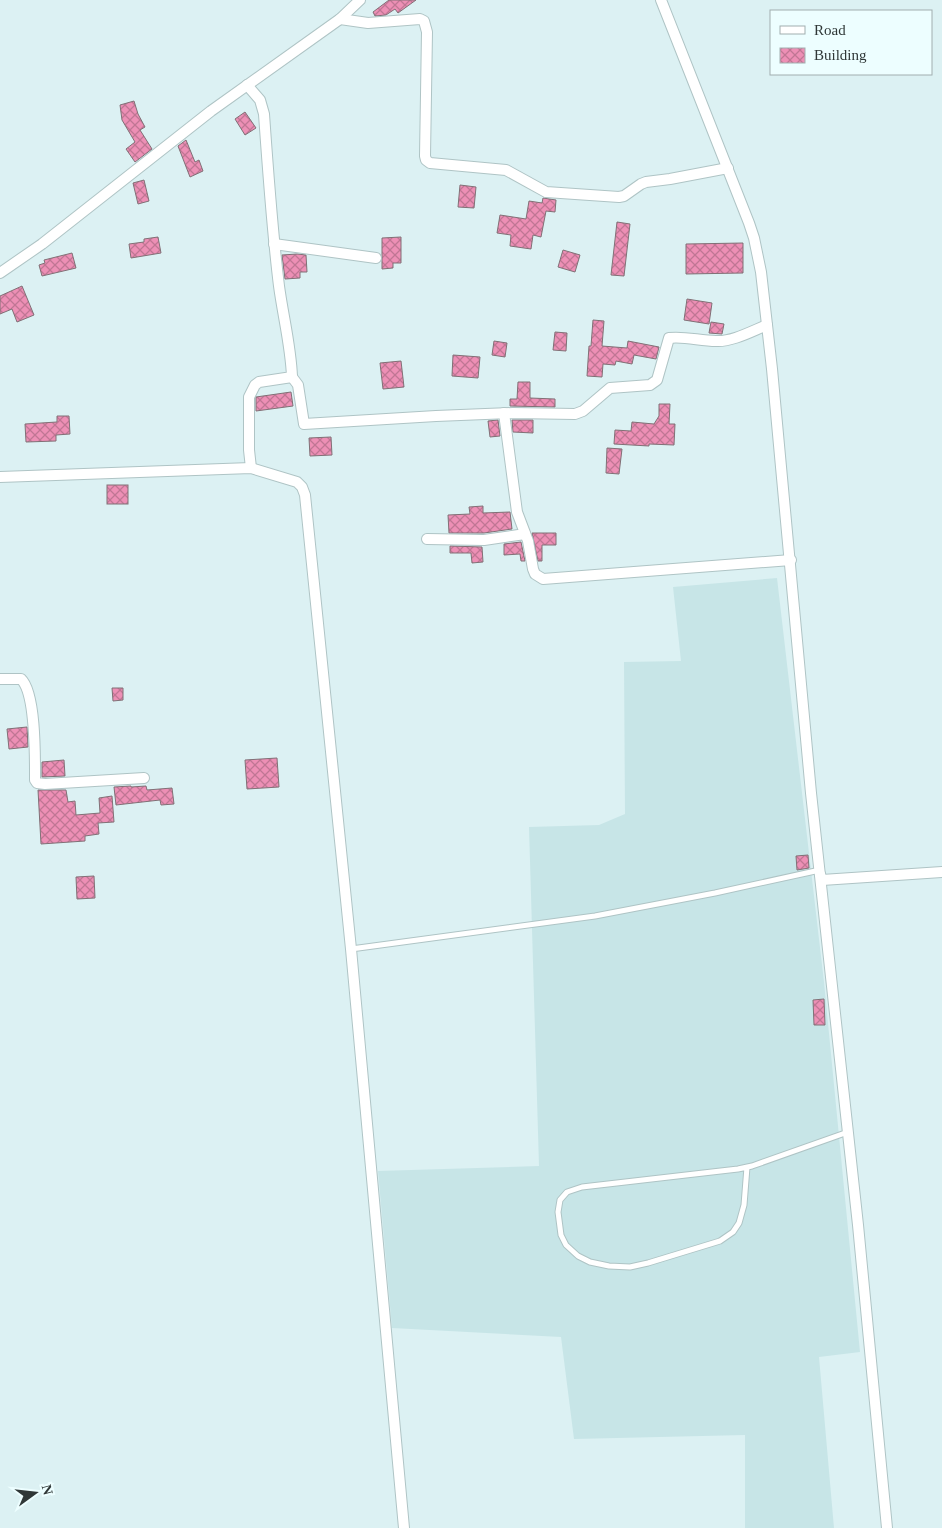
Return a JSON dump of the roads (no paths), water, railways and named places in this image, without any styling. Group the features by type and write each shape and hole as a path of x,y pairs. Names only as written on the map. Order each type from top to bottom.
{"street":[{"path":"0,272 42,244 246,85 340,19 360,0"},
{"path":"662,0 754,238 761,272 791,560 801,688 824,877 887,1528"},
{"path":"340,19 368,24 420,19 424,21 426,32 425,156 426,160 430,163 506,170 546,192 619,197 624,196 646,182 670,180 728,168"},
{"path":"246,85 260,100 264,114 274,244 292,377 298,386 304,424 504,413 579,413 610,388 654,384 657,380 669,338 678,337 717,342 767,325"},
{"path":"274,244 376,258"},
{"path":"252,468 249,450 249,397 255,384 259,382 292,377"},
{"path":"504,413 515,501 533,569 543,579 791,560"},
{"path":"0,477 252,468 297,482 306,494 351,949 404,1528"},
{"path":"427,539 484,540 525,534"},
{"path":"0,679 21,679 27,686 34,729 35,780 37,783 144,778"},
{"path":"824,877 942,872"}],"lane":[{"path":"351,949 595,916 696,897 824,877"},
{"path":"747,1167 744,1205 739,1223 732,1232 720,1241 630,1267 608,1266 590,1262 578,1256 566,1245 561,1235 558,1212 560,1200 568,1192 582,1187 747,1167 848,1132"}]}
